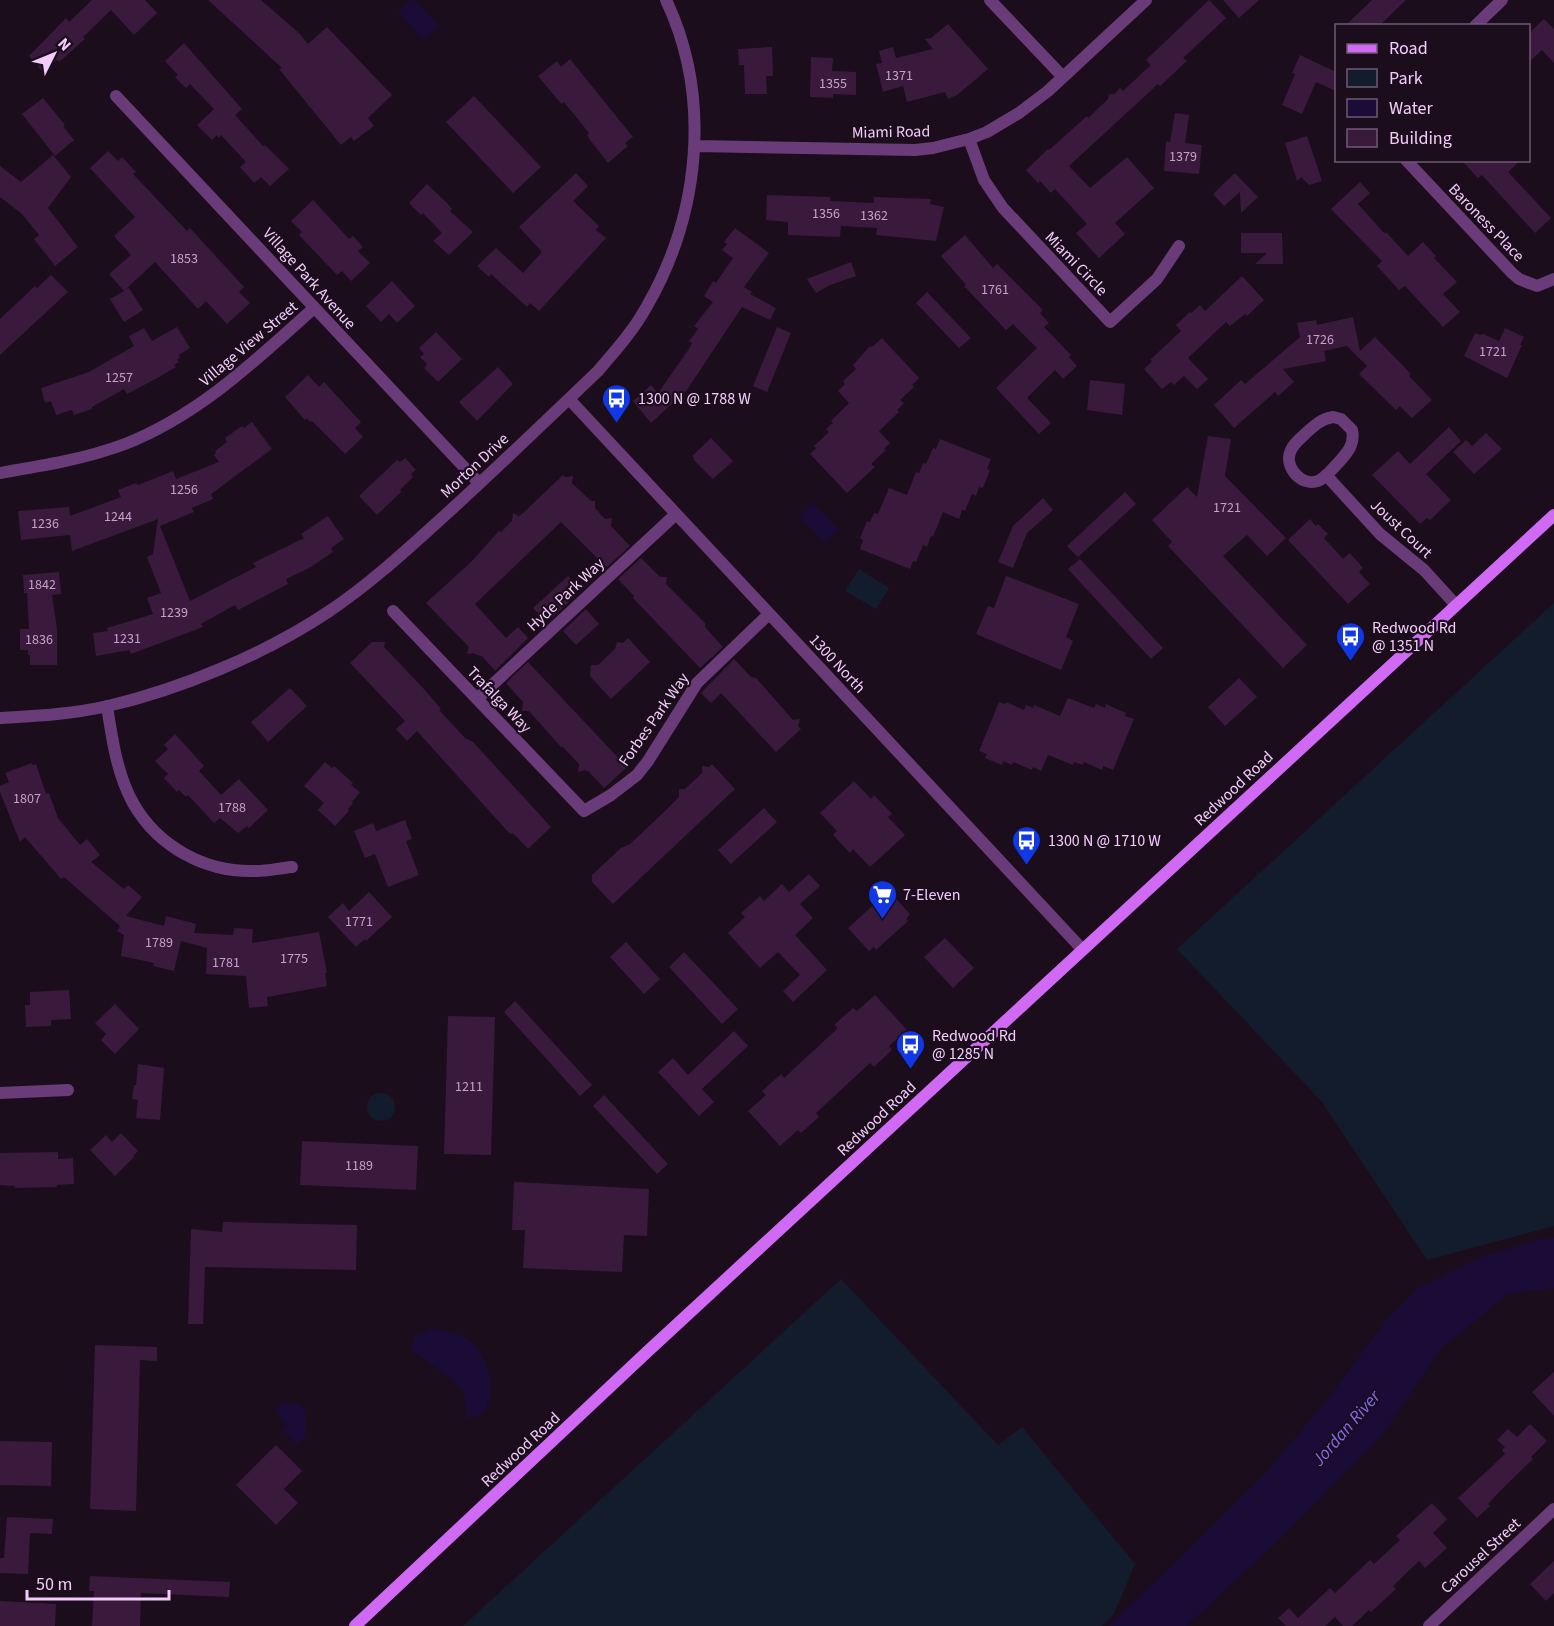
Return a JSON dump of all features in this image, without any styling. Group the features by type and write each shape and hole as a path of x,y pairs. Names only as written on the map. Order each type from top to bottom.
{"main road":[{"name":"Redwood Road","path":"355,1626 639,1359 1554,515"}],"street":[{"name":"Morton Drive","path":"0,718 44,715 107,706 159,690 241,660 311,622 367,583 399,557 598,371 625,339 663,275 685,211 692,178 695,117 686,59 666,0"},
{"path":"990,0 1063,77"},
{"name":"Miami Road","path":"695,146 915,150 969,139 1019,114 1063,77 1146,0"},
{"path":"1477,24 1502,0"},
{"name":"Village Park Avenue","path":"116,96 479,483"},
{"name":"Miami Circle","path":"969,139 984,180 1003,208 1110,322 1157,279 1179,246"},
{"name":"Baroness Place","path":"1408,162 1519,279 1537,286 1554,279"},
{"name":"Village View Street","path":"0,473 57,464 126,444 156,430 230,383 314,309"},
{"name":"1300 North","path":"569,399 1082,949"},
{"path":"1333,417 1347,423 1353,430 1354,438 1348,452 1326,475 1310,482 1302,479 1290,466 1288,458 1295,444 1314,425 1333,417"},
{"name":"Joust Court","path":"1326,475 1380,534 1424,570 1456,605"},
{"name":"Hyde Park Way","path":"477,699 676,514"},
{"name":"Trafalga Way","path":"393,611 584,811"},
{"name":"Forbes Park Way","path":"584,811 611,795 637,775 696,683 769,614"},
{"path":"107,706 116,755 133,803 148,824 166,842 187,856 210,865 233,870 255,871 292,867"},
{"path":"0,1093 68,1090"},
{"name":"Carousel Street","path":"1429,1626 1554,1509"}],"green space":[{"path":"859,569 889,588 876,609 845,591"},
{"path":"1554,603 1554,1226 1427,1260 1322,1102 1177,949"},
{"path":"381,1093 391,1097 395,1107 391,1117 381,1121 371,1117 367,1107 371,1097"},
{"path":"841,1279 998,1445 1022,1427 1135,1564 1114,1614 1102,1626 463,1626"}],"water":[{"path":"411,0 415,0 439,26 424,40 398,12"},
{"path":"813,503 839,529 825,543 799,517"},
{"name":"Jordan River","path":"1554,1238 1554,1288 1508,1294 1440,1350 1383,1434 1275,1544 1186,1626 1108,1626 1264,1475 1330,1396 1384,1323 1420,1287 1479,1258 1535,1240"},
{"path":"432,1328 465,1338 479,1351 486,1365 490,1389 489,1400 483,1414 467,1419 464,1393 450,1378 410,1349 415,1336"},
{"path":"283,1403 300,1404 306,1412 305,1437 297,1444 282,1430 287,1424 274,1411"}],"building":[{"path":"92,0 145,0 157,13 134,35 111,10 83,37 85,39 59,62 57,60 43,72 29,56 66,18 69,22"},
{"path":"208,0 261,0 300,34 308,44 327,27 392,95 368,118 374,126 354,141 351,137 341,145 279,69 282,68"},
{"path":"1209,0 1226,18 1183,58 1187,61 1160,86 1158,84 1069,166 1090,188 1127,157 1154,188 1115,223 1125,234 1099,258 1076,233 1087,224 1055,189 1051,193 1026,170 1087,116 1088,118 1108,99 1109,94 1114,94 1120,88 1123,91 1151,65 1146,60"},
{"path":"1223,0 1259,0 1239,18"},
{"path":"1372,0 1406,0 1381,24 1347,24"},
{"path":"1544,19 1554,29 1554,63 1542,50 1530,61 1530,32"},
{"path":"948,24 988,69 957,95 948,99 945,92 907,102 903,86 883,92 876,64 882,63 879,51 893,47 896,58 933,49 925,39 931,38"},
{"path":"184,43 242,109 235,115 263,146 265,145 289,169 270,186 261,177 254,183 240,167 246,162 221,135 219,138 217,135 212,140 197,125 214,109 190,84 186,88 175,77 178,75 165,61"},
{"path":"772,47 773,76 766,76 767,94 745,94 744,65 739,65 738,49"},
{"path":"1300,55 1335,72 1335,91 1316,82 1302,114 1282,105 1295,74 1292,73"},
{"path":"811,57 833,58 832,71 856,72 856,95 833,94 833,98 810,97"},
{"path":"570,59 633,137 625,143 628,146 608,163 590,140 587,135 589,133 564,102 562,104 557,99 538,76 557,61 561,67"},
{"path":"474,96 541,167 513,193 446,122"},
{"path":"43,98 74,140 55,156 22,114"},
{"path":"1175,113 1189,115 1185,143 1202,145 1199,174 1164,171 1166,141 1170,142"},
{"path":"1307,136 1322,181 1309,185 1301,177 1297,181 1285,143"},
{"path":"108,151 118,161 122,157 136,172 133,174 187,231 190,228 244,287 239,292 250,303 227,324 206,301 198,309 155,262 126,289 129,288 143,310 124,322 110,299 124,291 109,274 131,255 114,236 135,217 90,168"},
{"path":"53,155 71,177 48,208 78,247 55,266 34,239 39,235 22,214 0,197 0,166 21,182"},
{"path":"1463,162 1519,162 1508,172 1551,218 1535,233 1482,175 1478,178"},
{"path":"576,173 588,186 573,201 599,226 596,230 606,238 539,311 530,303 527,307 491,274 489,277 477,266 496,248 523,273 542,252 519,227"},
{"path":"1235,173 1258,197 1241,213 1240,192 1224,206 1213,194"},
{"path":"1360,182 1370,193 1358,204 1385,234 1386,232 1408,256 1423,242 1436,256 1434,258 1457,282 1443,294 1460,312 1443,327 1405,286 1399,290 1377,266 1382,261 1331,209"},
{"path":"427,184 447,203 452,209 450,211 473,232 449,255 433,241 442,233 423,213 421,215 409,203"},
{"path":"767,195 830,197 830,201 874,203 874,197 931,199 930,204 944,207 936,241 876,235 877,228 841,226 840,237 788,235 788,222 766,220"},
{"path":"313,200 349,239 353,236 363,247 358,251 370,263 351,281 342,271 337,275 299,235 302,232 291,221"},
{"path":"735,228 769,253 744,287 752,292 750,294 776,308 770,320 742,307 687,390 651,423 633,401 651,385 658,393 689,349 692,343 689,341 698,329 694,326 713,302 704,296 713,281 716,283 733,258 722,250 727,244 724,242"},
{"path":"1241,233 1282,233 1283,264 1255,264 1267,253 1241,253"},
{"path":"965,235 993,268 997,264 1043,310 1040,313 1049,323 1044,327 1071,355 1069,357 1077,366 1063,379 1055,370 1027,398 1051,423 1039,434 996,388 1037,348 1013,324 1006,330 964,286 966,285 941,256"},
{"path":"851,262 856,276 830,285 816,293 807,279"},
{"path":"51,275 68,292 0,355 0,319 35,286 37,288"},
{"path":"1242,276 1264,300 1247,316 1245,314 1230,326 1226,322 1188,358 1208,379 1197,389 1184,376 1174,385 1171,382 1162,389 1144,369 1152,361 1150,360 1181,331 1176,325 1190,312 1200,305 1205,311"},
{"path":"392,281 415,306 397,323 389,314 381,322 366,306"},
{"path":"927,292 971,338 959,348 916,303"},
{"path":"1353,317 1360,351 1375,337 1411,374 1409,376 1432,400 1412,418 1400,406 1396,410 1359,374 1367,366 1347,346 1324,351 1326,361 1283,369 1294,382 1278,396 1275,392 1234,428 1214,405 1241,380 1245,384 1300,337 1297,323 1316,320 1317,325"},
{"path":"177,327 190,348 179,355 180,358 177,359 179,362 174,365 176,367 159,377 127,394 124,389 92,409 74,415 72,410 56,415 51,401 45,403 41,388 89,372 134,346 129,336 144,328 152,341"},
{"path":"777,327 791,333 767,392 753,386"},
{"path":"1505,328 1524,337 1507,378 1464,356 1475,333 1499,341"},
{"path":"436,332 462,359 438,382 424,368 427,364 420,357 424,354 419,348"},
{"path":"882,338 919,378 912,385 914,387 900,400 904,403 897,410 899,412 879,431 890,443 884,449 886,450 871,464 875,467 847,493 810,454 816,448 814,446 829,432 826,429 833,423 831,421 849,403 838,391 845,384 843,381 856,369 853,365 869,347"},
{"path":"498,367 513,384 477,421 459,402"},
{"path":"308,375 319,387 324,382 361,422 355,428 363,437 345,454 312,421 310,422 307,418 305,420 285,397"},
{"path":"1090,380 1125,384 1122,415 1087,410"},
{"path":"252,422 272,449 211,494 213,499 192,508 194,512 160,526 190,601 256,567 253,563 304,538 301,534 328,516 344,539 331,548 333,552 311,567 286,579 288,584 238,610 235,605 201,624 203,627 131,654 129,650 96,656 93,633 108,631 107,628 153,614 147,598 161,593 147,557 153,554 158,519 72,551 70,535 21,540 18,511 69,507 70,516 121,497 118,490 136,483 138,485 173,471 176,479 219,462 214,455 215,451 227,442 225,438"},
{"path":"1449,427 1461,441 1426,474 1451,500 1430,520 1427,518 1420,524 1372,475 1398,451 1410,464"},
{"path":"1486,433 1502,449 1474,474 1453,452 1466,440 1472,446"},
{"path":"1208,436 1231,439 1225,476 1286,538 1267,556 1247,535 1223,556 1307,645 1283,668 1168,546 1172,542 1152,520 1187,487 1197,497"},
{"path":"711,438 733,461 713,479 692,456"},
{"path":"940,439 991,459 987,469 990,470 983,488 979,487 976,496 972,494 959,519 943,512 933,537 931,536 927,547 923,545 916,562 913,561 910,569 860,549 863,540 860,538 867,521 870,522 874,513 878,514 889,488 907,495 916,472 919,473 923,463 926,464"},
{"path":"405,458 416,470 411,474 413,477 377,515 359,496 397,460 400,462"},
{"path":"563,475 573,476 572,483 591,501 595,501 595,508 605,519 612,518 611,526 630,546 607,567 561,522 475,604 506,638 518,627 528,638 495,671 482,656 474,653 467,654 469,647 426,603 512,521 513,513 519,516 522,514"},
{"path":"1125,492 1136,504 1078,557 1067,546"},
{"path":"1043,498 1053,510 1027,533 1013,568 998,562 1013,526"},
{"path":"1310,519 1328,534 1324,538 1343,559 1350,553 1363,568 1359,572 1370,584 1348,604 1288,540"},
{"path":"641,558 660,577 667,577 666,584 705,623 705,627 723,647 700,668 633,598 634,596 618,579"},
{"path":"1080,559 1163,648 1151,659 1068,569"},
{"path":"59,572 61,594 52,595 57,629 57,665 30,665 28,650 20,650 20,629 29,629 27,593 24,593 23,575"},
{"path":"568,576 578,587 571,594 574,597 552,618 548,615 544,619 533,608"},
{"path":"1006,576 1079,604 1066,637 1073,641 1061,670 976,634 988,606 994,608"},
{"path":"586,609 599,624 576,645 563,631"},
{"path":"628,638 650,662 611,699 590,676 591,665 598,665 615,649 617,642 623,643"},
{"path":"372,642 385,642 384,647 423,688 441,709 439,710 465,738 473,742 551,827 528,849 515,835 510,834 417,731 407,741 396,729 405,721 350,663"},
{"path":"734,659 751,677 756,678 793,720 800,719 798,726 801,729 776,752 721,693 711,703 701,693"},
{"path":"528,662 627,767 604,788 589,772 585,770 578,772 579,764 529,711 522,711 523,702 506,683"},
{"path":"1239,678 1257,697 1225,726 1208,707"},
{"path":"290,688 307,706 268,742 251,722"},
{"path":"1068,698 1094,708 1096,704 1105,708 1106,704 1134,719 1113,770 1103,766 1102,770 1084,762 1083,765 1074,762 1073,765 1048,755 1041,771 1033,767 1032,770 1013,762 1012,765 1003,761 1002,765 985,758 987,754 979,751 999,702 1005,704 1006,702 1024,710 1026,705 1033,708 1034,705 1060,716"},
{"path":"175,734 204,766 199,771 221,795 239,779 268,810 249,828 247,826 238,833 220,818 214,823 188,795 186,797 179,790 177,792 164,778 168,774 155,761 168,749 164,745"},
{"path":"325,762 332,768 334,766 360,792 352,802 349,811 335,826 318,810 324,803 304,786"},
{"path":"32,763 32,765 36,764 46,794 49,793 58,818 80,845 87,839 100,855 91,862 124,889 128,885 142,897 126,916 164,926 166,916 196,924 194,933 233,935 234,928 253,929 252,943 319,932 327,973 325,973 327,986 267,997 268,1006 249,1008 246,976 206,974 207,948 181,941 174,971 153,966 154,963 121,956 124,935 117,931 120,926 64,877 61,879 25,837 20,842 0,792 0,786 9,782 5,773"},
{"path":"712,764 735,789 613,904 592,882 592,875 662,814 679,797 679,789 685,789 702,773 702,766 709,767"},
{"path":"854,781 871,799 874,795 892,814 888,817 905,835 870,867 853,849 850,853 833,835 837,831 820,813"},
{"path":"764,808 777,822 731,864 718,850"},
{"path":"405,820 412,839 406,841 419,875 388,887 375,854 365,858 354,831 373,823 376,831"},
{"path":"809,874 820,886 800,904 813,918 795,935 827,970 793,1002 783,991 800,975 778,952 760,968 728,933 745,917 741,913 760,896 764,901 782,884 789,892"},
{"name":"7-Eleven","path":"889,891 910,914 906,919 908,921 876,950 874,947 869,951 848,928"},
{"path":"369,892 392,917 356,947 328,917 343,903 349,911"},
{"name":"7-Eleven","path":"945,938 974,968 953,988 924,957"},
{"path":"626,942 660,979 644,994 610,957"},
{"path":"684,952 738,1009 722,1024 669,967"},
{"path":"69,990 71,1019 51,1020 51,1026 26,1027 25,1005 30,1005 30,992"},
{"path":"875,995 907,1030 889,1046 892,1050 874,1067 870,1063 816,1113 819,1117 801,1133 798,1130 780,1146 748,1111 766,1095 762,1091 781,1074 784,1078 838,1028 834,1025 853,1008 857,1011"},
{"path":"515,1001 592,1085 580,1096 504,1012"},
{"path":"115,1004 139,1029 115,1054 101,1040 106,1034 95,1023"},
{"path":"448,1016 495,1017 491,1155 444,1154"},
{"path":"734,1031 748,1046 702,1089 714,1102 699,1116 658,1072 673,1058 688,1075"},
{"path":"138,1064 164,1068 160,1120 136,1118 138,1100 132,1099"},
{"path":"604,1095 668,1164 657,1174 593,1106"},
{"path":"121,1133 138,1151 115,1176 90,1150 106,1135 112,1142"},
{"path":"302,1141 418,1146 416,1190 300,1185"},
{"path":"58,1152 58,1159 73,1158 74,1184 57,1185 57,1187 15,1188 15,1186 0,1185 0,1153"},
{"path":"514,1182 649,1189 647,1236 624,1235 622,1272 523,1268 525,1230 512,1230"},
{"path":"223,1222 357,1225 356,1270 205,1267 203,1324 188,1324 191,1229 222,1232"},
{"path":"95,1345 157,1347 157,1361 140,1360 136,1511 90,1509"},
{"path":"1554,1372 1554,1416 1532,1392"},
{"path":"1530,1424 1547,1441 1477,1518 1458,1498 1505,1454 1502,1450 1505,1447 1497,1440 1508,1429 1517,1437"},
{"path":"0,1441 52,1442 51,1486 0,1485"},
{"path":"276,1445 302,1471 284,1489 298,1503 276,1525 236,1485"},
{"path":"1432,1503 1447,1519 1433,1533 1447,1548 1425,1568 1419,1561 1393,1586 1396,1589 1371,1612 1369,1610 1352,1626 1343,1626 1335,1617 1325,1626 1286,1626 1278,1618 1289,1608 1298,1618 1330,1588 1335,1593 1370,1560 1374,1564 1400,1540 1396,1536"},
{"path":"7,1517 53,1519 52,1534 30,1533 28,1574 0,1573 0,1558 4,1558"},
{"path":"1554,1561 1554,1593 1546,1601 1530,1584"},
{"path":"90,1576 230,1582 229,1597 141,1593 140,1626 92,1626 94,1591 89,1591"},
{"path":"0,1601 56,1604 55,1626 0,1626"}],"place":[{"name":"1300 N @ 1788 W","path":"617,424"},
{"name":"Redwood Rd @ 1351 N","path":"1351,662"},
{"name":"1300 N @ 1710 W","path":"1027,866"},
{"name":"7-Eleven","path":"882,920"},
{"name":"Redwood Rd @ 1285 N","path":"911,1070"}]}
